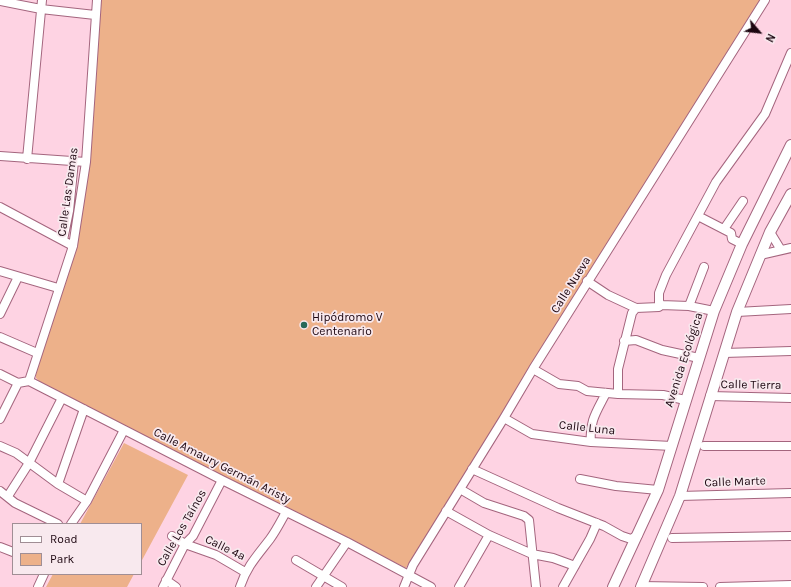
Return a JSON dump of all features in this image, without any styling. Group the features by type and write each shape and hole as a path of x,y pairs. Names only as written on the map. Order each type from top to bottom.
{"main road":[{"name":"Avenida Ecológica","path":"613,587 639,534 658,490 714,311 742,244 791,146"},
{"path":"641,587 680,496 737,312 770,232 791,194"}],"street":[{"name":"Calle Las Damas","path":"29,381 58,288 73,246 86,162 97,0"},
{"name":"Calle Nueva","path":"404,587 413,565 533,369 765,0"},
{"path":"0,1 41,4 95,15"},
{"path":"27,159 41,4"},
{"path":"659,304 659,293 666,275 716,182 765,114 791,53"},
{"path":"0,156 86,162"},
{"path":"62,240 69,211 74,161"},
{"path":"724,229 743,201"},
{"path":"0,207 73,246"},
{"path":"698,216 731,233 732,239 742,244"},
{"path":"770,232 781,250"},
{"path":"760,255 791,248"},
{"path":"689,306 704,267"},
{"path":"0,271 58,288"},
{"path":"0,314 18,277"},
{"path":"588,281 608,295 636,308 659,304 689,306 714,311"},
{"path":"618,394 618,369 632,313 636,308"},
{"path":"737,312 791,309"},
{"path":"0,337 37,353"},
{"path":"624,342 636,340 662,350 699,358"},
{"path":"724,353 791,351"},
{"path":"533,369 559,384 606,393 663,395 685,400"},
{"path":"0,374 18,383 29,381"},
{"name":"Calle Amaury Germán Aristy","path":"29,381 347,542 431,587"},
{"path":"0,418 18,383"},
{"path":"591,442 590,431 592,420 606,393"},
{"name":"Calle Tierra","path":"710,396 791,398"},
{"path":"8,496 29,463 62,398"},
{"path":"58,484 84,409"},
{"name":"Calle Luna","path":"504,418 532,434 591,442 672,446"},
{"path":"72,523 87,501 124,430"},
{"path":"0,446 16,453 58,484 87,501"},
{"path":"704,446 791,446"},
{"path":"472,469 558,508 597,523 626,538 631,539 639,534"},
{"path":"580,479 616,486 658,490"},
{"name":"Calle Los Taínos","path":"164,584 185,544 194,536 222,480"},
{"path":"460,489 484,503 524,516 529,520 536,587"},
{"path":"0,491 15,503 56,523"},
{"name":"Calle Marte","path":"680,496 791,493"},
{"path":"250,587 241,585 245,572 255,556 271,538 286,512"},
{"path":"446,512 489,535 532,554 553,558 575,566"},
{"path":"563,587 597,523"},
{"path":"459,587 489,535"},
{"name":"Calle 4a","path":"172,536 185,544 216,555 245,572"},
{"path":"672,538 791,536"},
{"path":"316,587 347,542"},
{"path":"0,547 12,552"},
{"path":"296,560 342,587"},
{"path":"38,587 44,575"},
{"path":"164,584 176,587"},
{"path":"720,587 791,585"},
{"path":"641,587 703,587"}],"green space":[{"name":"Hipódromo V Centenario","path":"101,0 762,0 406,568 42,384 36,378 36,371 65,280 88,162"},
{"path":"124,443 188,475 142,560 142,523 81,523"},
{"path":"52,575 133,575 127,587 46,587"}],"place":[{"name":"Hipódromo V Centenario","path":"304,325"}]}
